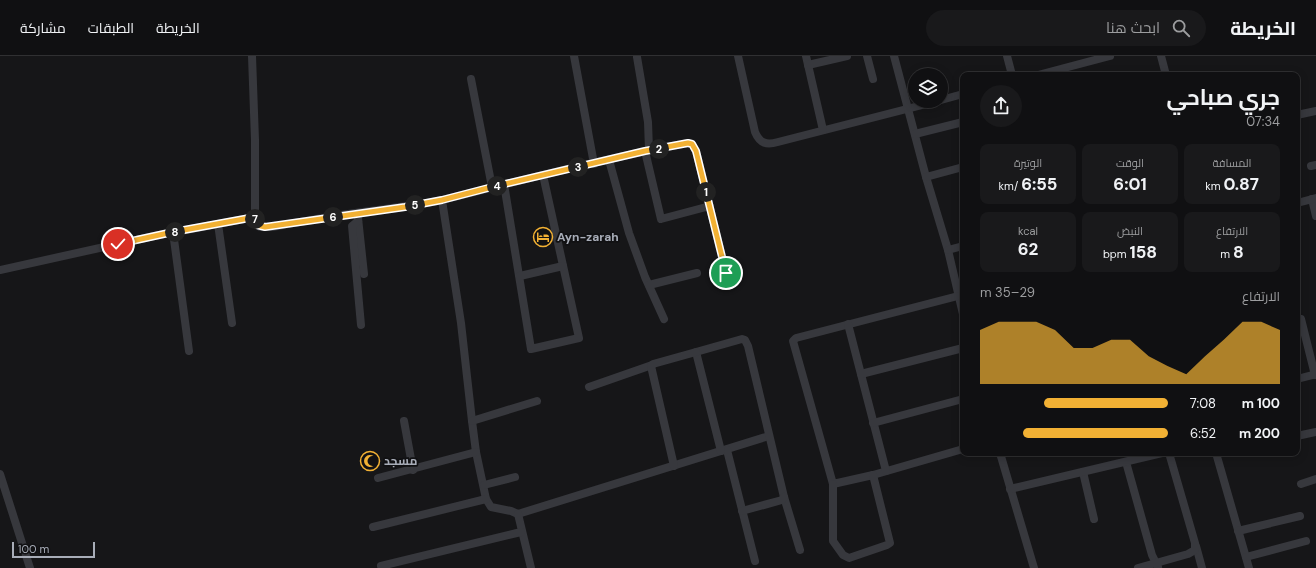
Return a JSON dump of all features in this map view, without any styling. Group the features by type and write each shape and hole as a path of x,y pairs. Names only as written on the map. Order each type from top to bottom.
{"street":[{"path":"252,56 255,140 255,217 257,225 265,227 358,217 442,200 504,184 688,143 692,144 696,151 726,273"},
{"path":"574,56 594,164"},
{"path":"738,56 755,132 760,141 764,143 770,144 912,108"},
{"path":"806,56 823,130"},
{"path":"808,65 847,56"},
{"path":"867,56 873,79"},
{"path":"894,56 926,177 948,250 960,303"},
{"path":"1007,56 1011,72"},
{"path":"1050,72 1110,56"},
{"path":"1161,56 1165,72"},
{"path":"637,57 648,122 647,151 661,219 710,206"},
{"path":"471,79 492,187"},
{"path":"948,98 960,95"},
{"path":"1300,114 1316,111"},
{"path":"915,134 960,123"},
{"path":"608,160 629,234 664,319"},
{"path":"926,177 960,168"},
{"path":"504,184 532,349 579,338 543,175"},
{"path":"1300,202 1314,199 1316,216"},
{"path":"442,200 461,323 476,452 486,499 491,507 518,514 769,436"},
{"path":"0,270 173,232 255,217"},
{"path":"358,217 364,274"},
{"path":"358,217 352,226 361,325"},
{"path":"218,224 232,323"},
{"path":"173,232 189,351"},
{"path":"948,250 960,247"},
{"path":"520,276 563,266"},
{"path":"649,285 697,273"},
{"path":"873,475 890,543 849,558 843,555 833,541 833,484 793,341 796,338 958,296"},
{"path":"1300,378 1315,374 1301,319"},
{"path":"848,324 886,471"},
{"path":"589,388 652,364 740,338 745,340 784,497 800,550"},
{"path":"861,374 960,349"},
{"path":"696,352 755,561"},
{"path":"652,364 651,371 674,466"},
{"path":"873,422 960,400"},
{"path":"472,421 537,401"},
{"path":"404,421 413,470"},
{"path":"1300,435 1316,432"},
{"path":"833,484 873,475 960,450"},
{"path":"378,478 413,470 476,452"},
{"path":"1001,456 1034,568"},
{"path":"1010,489 1150,456"},
{"path":"1170,456 1202,568"},
{"path":"1217,456 1249,568"},
{"path":"1126,462 1152,555 1157,566"},
{"path":"1083,472 1094,519"},
{"path":"0,474 30,568"},
{"path":"484,486 514,477"},
{"path":"1301,484 1316,479"},
{"path":"742,511 783,500 784,497"},
{"path":"373,527 486,499"},
{"path":"518,514 521,532 531,568"},
{"path":"1238,531 1300,516"},
{"path":"381,566 521,532"},
{"path":"1246,557 1306,541"},
{"path":"1138,568 1157,566 1192,552 1195,550 1196,546"}],"place":[{"name":"Ayn-zarah","path":"543,237"},
{"name":"مسجد","path":"370,461"}],"route":[{"path":"118,244 255,217 257,225 260,227 272,227 341,215 405,207 442,200 645,151 688,143 694,146 696,151 726,273"}]}
